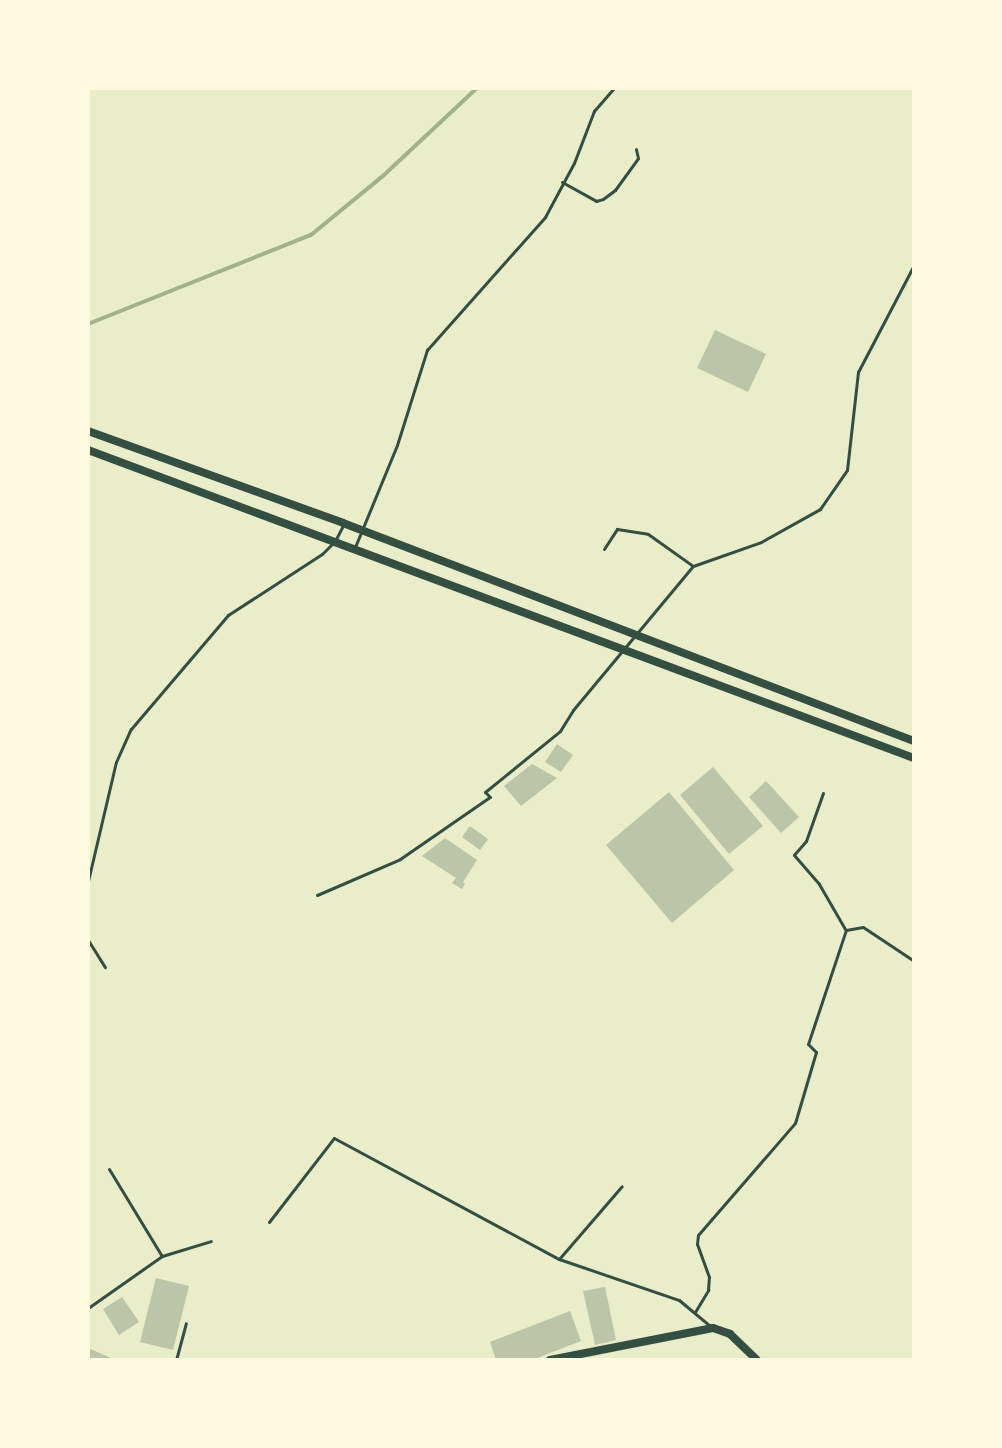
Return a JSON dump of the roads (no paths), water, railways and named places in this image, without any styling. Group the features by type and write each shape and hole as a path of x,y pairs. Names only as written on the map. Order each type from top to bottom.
{"street":[{"path":"88,431 343,523 914,741"},
{"path":"88,450 914,758"},
{"path":"550,1360 713,1328 730,1334 757,1360"}],"lane":[{"path":"355,547 397,445 427,350 545,217 594,111 614,88"},
{"path":"562,182 596,201 603,199 615,190 638,158 636,149"},
{"path":"317,895 400,859 490,797 485,792 560,731 573,710 693,566 761,542 810,517 832,495 850,458 856,377 914,265"},
{"path":"88,881 116,762 131,729 228,615 322,554 335,541 343,523"},
{"path":"604,549 617,529 648,534 693,566"},
{"path":"695,1312 708,1290 709,1277 697,1244 698,1235 795,1123 816,1052 808,1044 846,930 819,884 794,855 806,841 823,793"},
{"path":"846,930 863,927 914,961"},
{"path":"88,940 105,967"},
{"path":"269,1222 334,1138 559,1259 679,1300 713,1328"},
{"path":"109,1169 162,1256"},
{"path":"559,1259 622,1186"},
{"path":"88,1308 162,1256 211,1241"},
{"path":"176,1360 186,1323"}],"waterway":[{"path":"88,324 311,235 384,175 477,88"}]}
